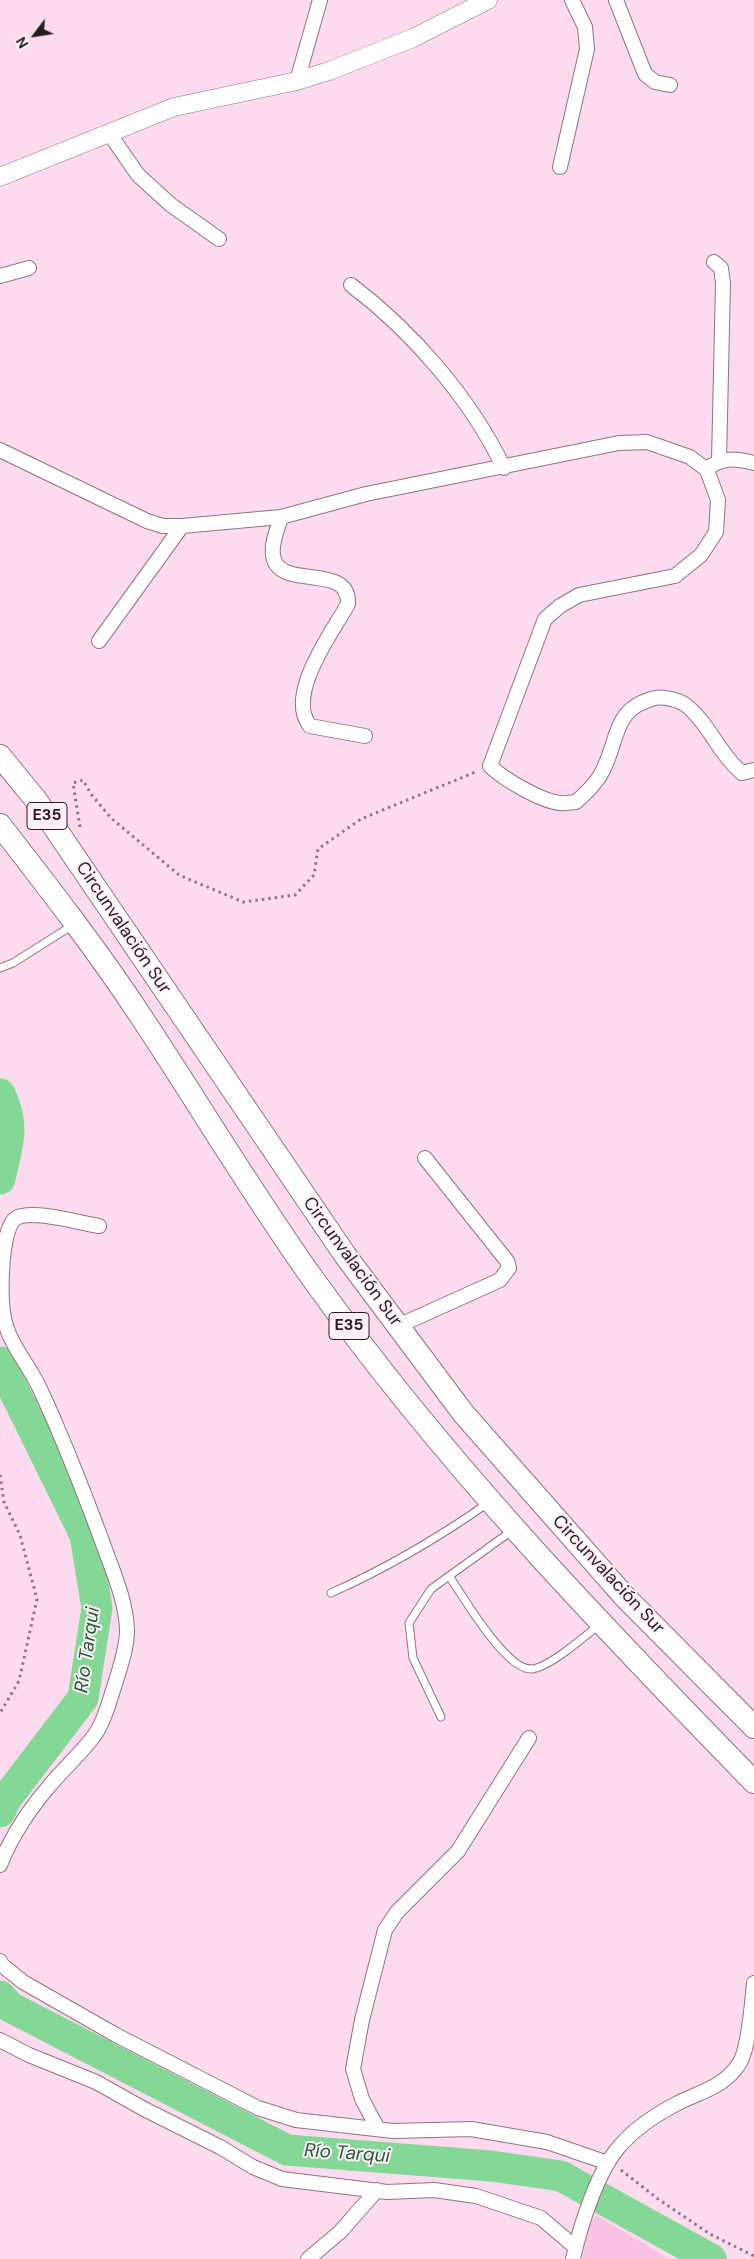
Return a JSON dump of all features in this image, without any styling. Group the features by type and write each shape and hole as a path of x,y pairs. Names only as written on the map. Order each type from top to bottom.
{"highway":[{"name":"Circunvalación Sur","path":"0,756 36,800 345,1255 463,1413 625,1597 754,1727"},
{"name":"Circunvalación Sur","path":"4,835 44,880 75,923 139,1014 313,1279 430,1433 600,1624 754,1782"}],"street":[{"path":"297,82 320,0"},
{"path":"0,177 174,107 297,82 413,38 488,0"},
{"path":"560,167 587,49 585,27 572,0"},
{"path":"616,0 645,74 655,82 670,84"},
{"path":"109,133 138,175 171,205 219,239"},
{"path":"714,262 721,268 723,284 719,461"},
{"path":"0,276 29,268"},
{"path":"351,285 380,307 436,368 488,435 504,468"},
{"path":"0,450 147,521 163,526 281,517 366,494 504,468 619,443 647,442 690,457 706,470 718,500 716,532 702,555 675,576 580,595 560,606 545,619 490,766 500,776 518,787 559,803 576,802 601,775 626,712 638,702 661,696 685,704 696,714 729,762 742,774 754,770"},
{"path":"706,470 719,461 737,458 754,463"},
{"path":"281,517 272,552 277,566 285,572 330,580 344,590 348,597 348,604 307,677 302,705 304,718 310,726 365,736"},
{"path":"100,641 182,526"},
{"path":"398,1326 500,1280 509,1268 507,1261 425,1158"},
{"path":"0,1865 6,1850 30,1809 52,1782 75,1760 97,1732 124,1658 127,1631 124,1605 86,1498 39,1387 13,1342 4,1319 1,1281 2,1250 7,1227 15,1218 30,1214 98,1226"},
{"path":"378,2129 362,2099 353,2069 362,2020 385,1930 397,1912 458,1851 529,1738"},
{"path":"0,1961 2,1965 24,1982 116,2035 258,2108 296,2120 378,2129 417,2132 471,2129 547,2142 608,2163"},
{"path":"574,2253 584,2219 608,2163 617,2149 638,2128 676,2104 725,2081 740,2063 750,2023 754,1983"},
{"path":"0,2040 29,2055 96,2082 144,2109 220,2147 253,2167 282,2179 387,2192 434,2190 476,2196 541,2218 574,2253"},
{"path":"308,2259 340,2232 377,2190"}],"lane":[{"path":"0,968 13,963 75,923"},
{"path":"331,1593 368,1577 432,1541 491,1501"},
{"path":"441,1717 413,1658 409,1623 431,1589 515,1528"},
{"path":"449,1576 501,1650 520,1667 532,1669 551,1661 600,1624"}],"path":[{"path":"81,835 73,782 83,780 91,794 112,818 179,875 243,902 295,895 314,875 318,849 361,819 490,766"},
{"path":"0,1475 4,1502 20,1535 37,1599 19,1681 0,1713"},
{"path":"608,2163 624,2172 658,2199 710,2234 754,2256"}],"shaded area":[{"path":"596,2215 669,2259 583,2259 587,2231"}],"waterway":[{"name":"Río Tarqui","path":"0,1094 5,1106 9,1127 9,1136 0,1179"},
{"name":"Río Tarqui","path":"0,1362 85,1535 97,1608 83,1698 6,1799 0,1812"},
{"name":"Río Tarqui","path":"0,1996 10,2007 287,2150 491,2166 561,2176 711,2259"}]}
